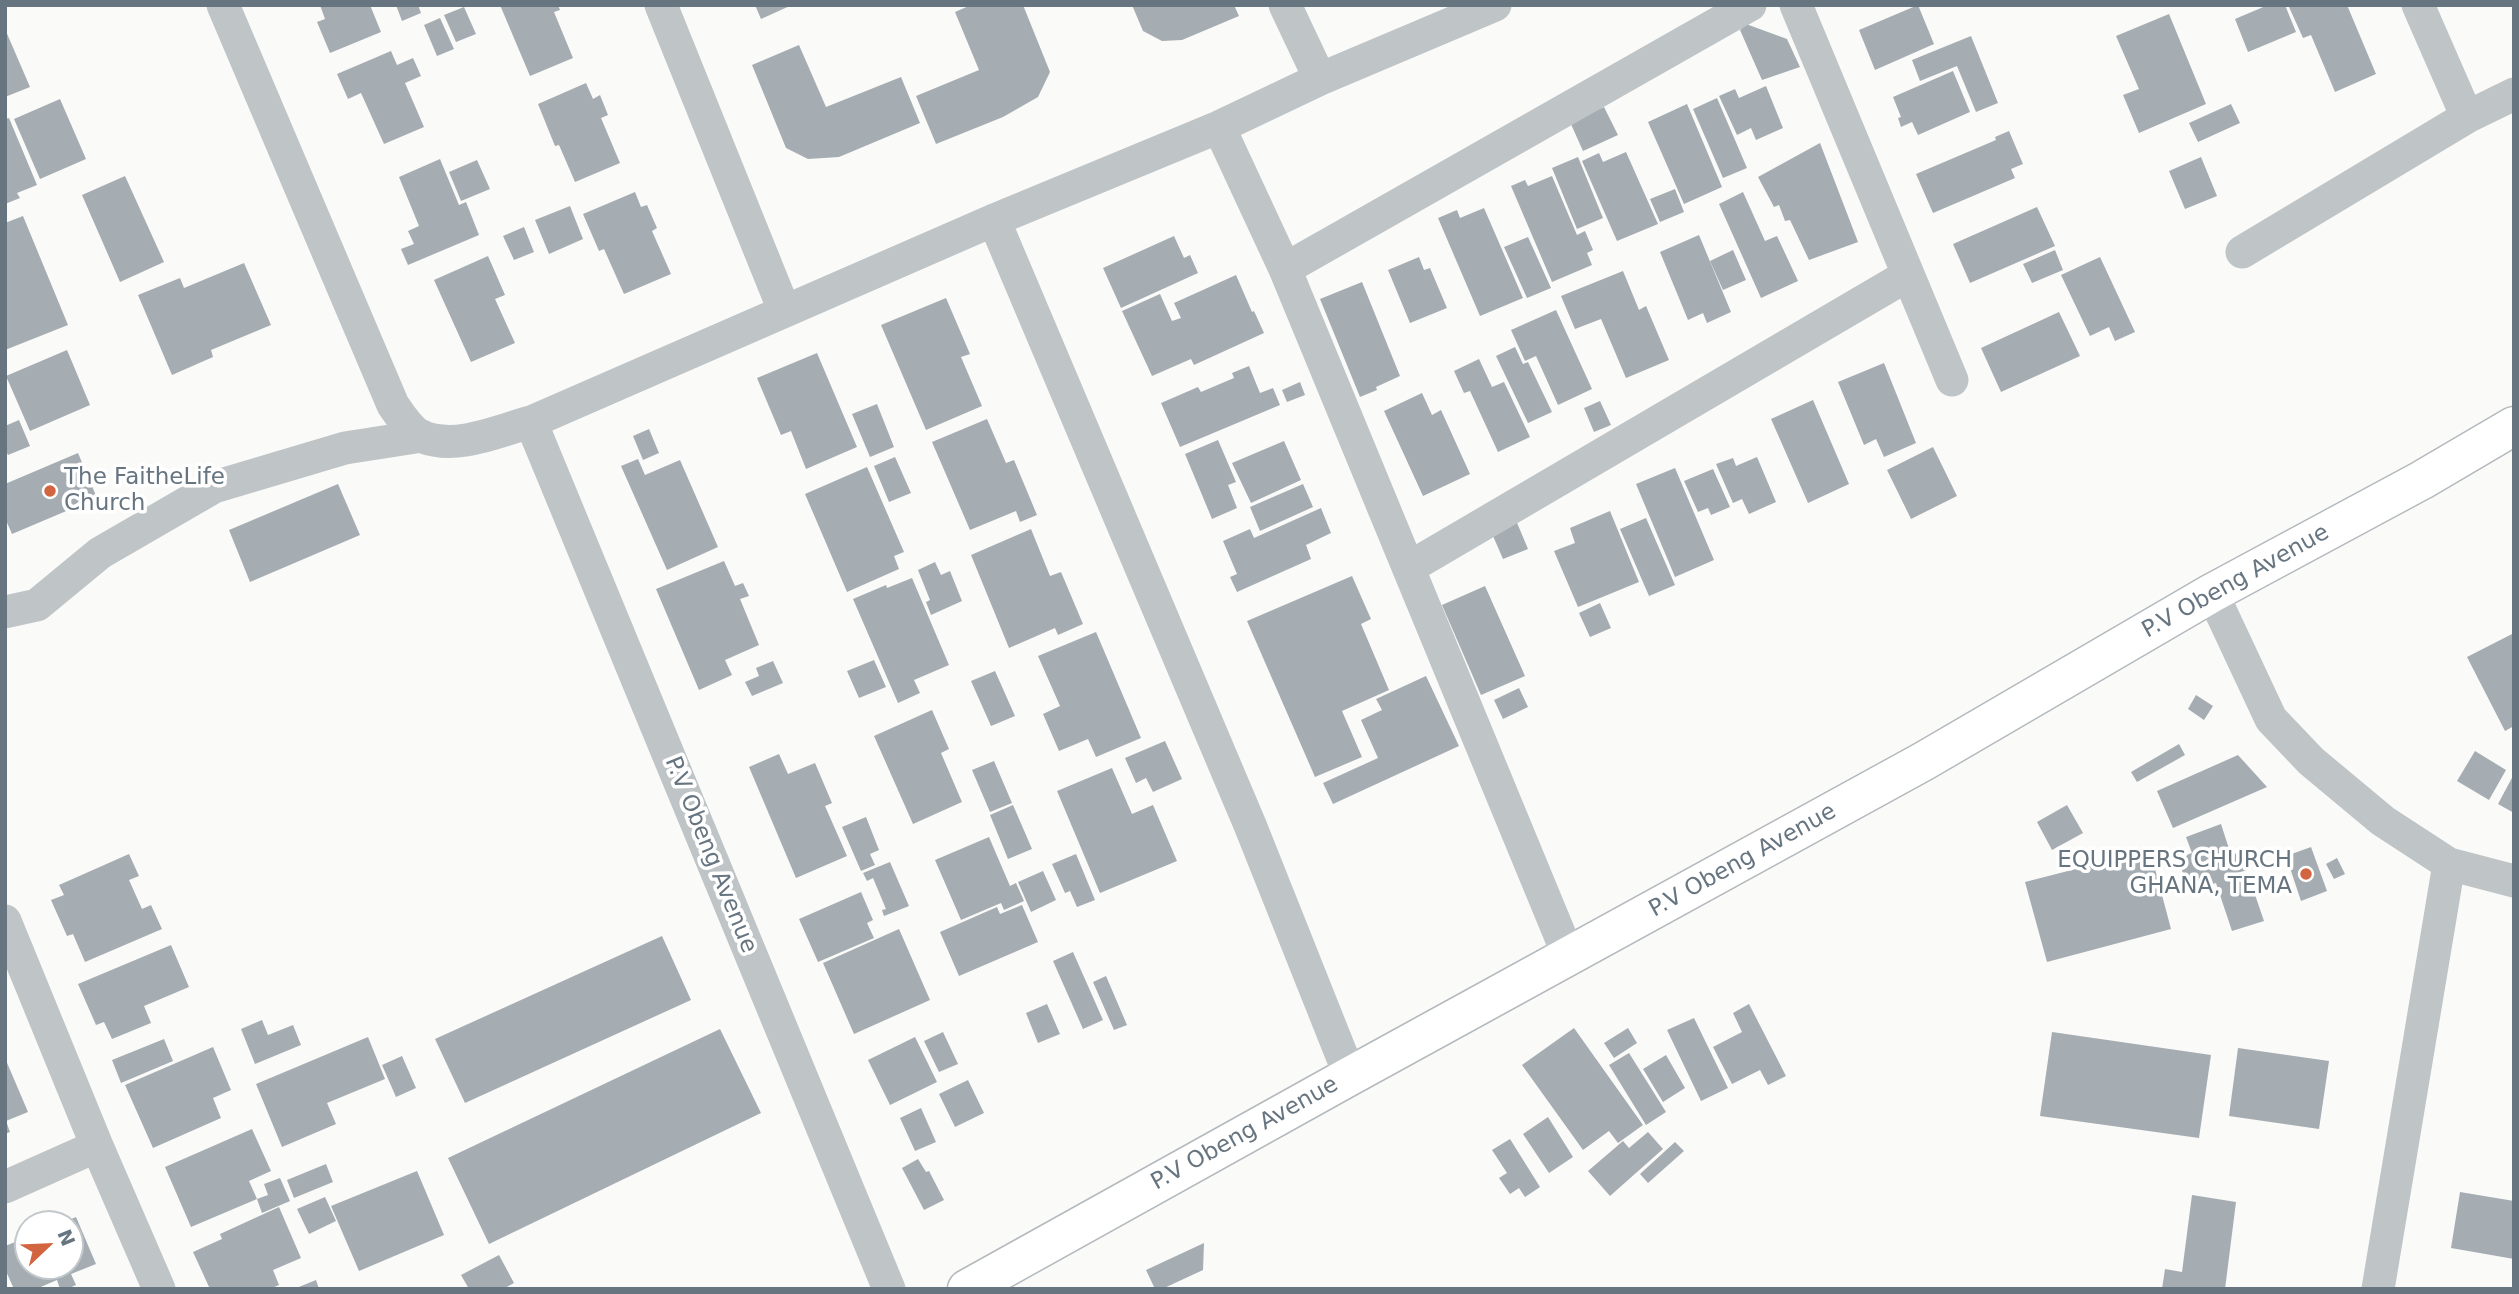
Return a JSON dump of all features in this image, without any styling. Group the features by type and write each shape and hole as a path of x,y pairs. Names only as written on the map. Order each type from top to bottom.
{"main road":[{"name":"P.V Obeng Avenue","path":"967,1289 1924,761 2212,593 2422,480 2514,426"}],"street":[{"path":"223,5 393,405 408,425 422,436"},
{"path":"661,5 784,310"},
{"path":"1285,5 1320,79"},
{"path":"5,612 37,605 100,553 214,487 345,448 422,436 461,440 531,422 784,310 1219,127 1320,79 1495,5"},
{"path":"1285,270 1749,5"},
{"path":"1796,5 1952,380"},
{"path":"2418,5 2467,117"},
{"path":"2242,252 2467,117 2514,94"},
{"path":"1219,127 1285,270 1569,957"},
{"path":"994,220 1250,825 1350,1076"},
{"path":"1409,567 1908,275"},
{"name":"P.V Obeng Avenue","path":"531,422 889,1289"},
{"path":"2212,593 2272,719 2311,761 2383,821 2449,864 2514,881"},
{"path":"2378,1289 2449,864"},
{"path":"5,921 159,1289"},
{"path":"5,1188 97,1146"}],"building":[{"path":"320,5 370,5 381,32 330,53 317,22 325,19"},
{"path":"396,5 418,5 421,13 402,21"},
{"path":"500,5 558,5 560,10 554,12 573,58 530,76"},
{"path":"755,5 792,5 761,19"},
{"path":"971,5 1023,5 1050,72 1038,97 1003,117 936,144 916,96 979,70 955,12"},
{"path":"1132,5 1234,5 1239,16 1182,40 1162,41 1143,31"},
{"path":"1918,5 1934,44 1875,70 1859,30"},
{"path":"2268,5 2285,5 2296,32 2248,52 2235,19"},
{"path":"2347,5 2376,74 2335,92 2311,35 2303,38 2289,7"},
{"path":"464,7 476,34 456,42 444,15"},
{"path":"2169,14 2206,104 2139,133 2123,95 2139,89 2116,36"},
{"path":"440,18 454,49 437,56 424,25"},
{"path":"1746,24 1787,39 1800,67 1762,80 1740,30"},
{"path":"5,29 30,87 5,97"},
{"path":"1971,36 1998,103 1976,112 1957,66 1920,81 1912,60"},
{"path":"799,45 826,107 901,77 920,123 839,157 808,159 786,148 752,65"},
{"path":"391,51 397,65 413,58 421,76 405,83 424,127 384,144 361,93 348,99 337,74"},
{"path":"1953,71 1970,112 1918,135 1912,122 1901,127 1898,118 1901,117 1893,97"},
{"path":"586,83 593,99 600,95 608,115 601,118 620,163 575,182 559,145 555,146 538,104"},
{"path":"1766,86 1783,128 1756,140 1751,128 1737,135 1719,96 1735,89 1739,98"},
{"path":"1717,98 1747,168 1723,178 1693,109"},
{"path":"60,99 86,159 40,179 14,119"},
{"path":"1687,104 1722,187 1684,204 1648,122"},
{"path":"2231,104 2240,123 2198,142 2189,123"},
{"path":"1604,107 1618,135 1583,151 1570,122"},
{"path":"9,118 37,185 17,193 20,198 5,204 5,119"},
{"path":"2009,131 2023,164 2011,169 2015,178 1933,213 1916,174 1996,140 1995,137"},
{"path":"1820,143 1858,242 1809,260 1790,220 1785,221 1779,205 1774,207 1758,177"},
{"path":"1626,152 1658,224 1617,241 1582,161 1599,153 1603,162"},
{"path":"1578,157 1603,218 1577,229 1552,168"},
{"path":"2201,157 2217,196 2185,209 2169,171"},
{"path":"440,159 459,205 466,202 479,235 408,265 401,249 414,244 408,231 419,226 399,177"},
{"path":"477,160 490,189 461,201 449,172"},
{"path":"125,176 164,262 120,282 82,195"},
{"path":"1552,176 1577,235 1585,231 1593,250 1587,253 1592,265 1552,282 1511,186 1525,180 1528,186"},
{"path":"1675,189 1684,212 1660,222 1650,199"},
{"path":"635,192 641,207 647,205 657,228 652,231 671,274 624,294 604,249 599,251 583,214"},
{"path":"1743,192 1765,241 1777,236 1798,281 1761,298 1719,204"},
{"path":"570,206 583,239 549,254 535,220"},
{"path":"2037,207 2055,246 1970,283 1953,244"},
{"path":"1484,208 1523,298 1480,316 1438,218 1457,210 1460,218"},
{"path":"23,216 68,325 5,350 5,223"},
{"path":"524,227 534,252 514,260 503,236"},
{"path":"1699,235 1731,312 1707,323 1703,313 1688,320 1660,252"},
{"path":"1174,236 1184,258 1190,255 1198,273 1121,308 1103,268"},
{"path":"1528,237 1551,288 1527,298 1504,247"},
{"path":"1733,250 1746,280 1723,290 1710,261"},
{"path":"2055,250 2063,270 2032,283 2023,264"},
{"path":"488,256 505,295 495,299 515,343 471,362 434,280"},
{"path":"1419,257 1424,270 1430,268 1447,308 1410,323 1388,270"},
{"path":"2100,257 2135,332 2115,341 2109,327 2090,336 2061,275"},
{"path":"244,263 271,325 211,350 213,357 172,375 138,295 180,278 184,288"},
{"path":"1623,271 1639,310 1646,306 1669,360 1626,378 1601,319 1575,329 1561,296"},
{"path":"1236,275 1264,333 1194,365 1191,359 1152,376 1122,311 1160,294 1172,321 1181,318 1174,303"},
{"path":"1362,282 1400,376 1360,397 1320,299"},
{"path":"946,298 970,354 961,357 982,406 926,430 881,325"},
{"path":"1556,310 1592,389 1558,405 1536,356 1525,361 1511,330"},
{"path":"2059,312 2080,356 2001,392 1981,348"},
{"path":"1515,347 1523,364 1528,362 1552,412 1528,423 1496,356"},
{"path":"67,350 90,405 30,431 6,376"},
{"path":"817,353 857,447 806,469 791,431 781,435 757,378"},
{"path":"1479,359 1492,387 1504,382 1530,437 1498,452 1470,391 1464,393 1454,371"},
{"path":"1884,363 1916,443 1884,457 1876,439 1864,445 1838,382"},
{"path":"1249,366 1260,393 1273,388 1280,405 1180,447 1161,403 1198,387 1201,392 1234,378 1232,373"},
{"path":"1300,382 1305,395 1287,402 1282,390"},
{"path":"1422,393 1432,415 1441,410 1470,474 1423,496 1384,411"},
{"path":"1813,400 1849,484 1808,503 1771,419"},
{"path":"1600,401 1611,425 1594,432 1584,408"},
{"path":"877,404 894,447 870,457 852,414"},
{"path":"987,419 1006,463 1014,460 1037,515 1020,522 1016,511 970,530 932,442"},
{"path":"19,420 30,446 8,455 5,449 5,426"},
{"path":"649,429 659,453 643,460 633,436"},
{"path":"1218,440 1236,482 1228,485 1237,508 1212,519 1185,454"},
{"path":"1284,441 1301,480 1251,503 1232,463"},
{"path":"1933,447 1957,496 1911,519 1887,470"},
{"name":"The FaitheLife Church","path":"78,453 97,498 12,534 5,518 5,484"},
{"path":"895,457 911,493 889,502 874,466"},
{"path":"1757,457 1776,502 1749,514 1742,499 1733,503 1716,464 1733,458 1736,466"},
{"path":"638,459 645,475 680,460 718,547 667,570 621,466"},
{"path":"867,467 904,552 894,556 899,569 847,592 805,494"},
{"path":"1675,468 1714,560 1675,577 1636,484"},
{"path":"1713,469 1730,507 1711,515 1708,508 1698,512 1684,481"},
{"path":"338,484 360,535 250,582 229,530"},
{"path":"1303,484 1313,507 1260,531 1250,507"},
{"path":"1321,508 1331,533 1306,545 1311,559 1237,592 1230,577 1237,574 1223,541 1250,529 1254,538"},
{"path":"1610,511 1639,582 1578,607 1554,551 1575,543 1570,528"},
{"path":"1515,518 1528,549 1503,559 1490,529"},
{"path":"1646,518 1675,585 1649,596 1620,529"},
{"path":"1031,529 1050,576 1061,572 1083,624 1058,635 1055,628 1009,648 971,555"},
{"path":"724,561 735,586 743,583 749,596 740,599 759,645 725,660 732,675 699,690 656,589"},
{"path":"935,562 941,575 950,571 962,601 931,615 926,602 930,600 918,570"},
{"path":"1352,576 1371,619 1361,624 1389,690 1342,711 1362,757 1315,777 1247,621"},
{"path":"912,578 949,665 914,680 920,693 898,703 853,599 886,585 887,588"},
{"path":"1485,586 1525,676 1481,695 1442,605"},
{"path":"1600,603 1611,628 1590,637 1579,613"},
{"path":"1096,632 1141,738 1096,757 1088,739 1059,751 1043,714 1060,706 1038,656"},
{"path":"2514,633 2514,726 2505,731 2467,657"},
{"path":"874,660 886,687 859,698 847,671"},
{"path":"773,661 783,683 752,696 745,682 759,676 756,668"},
{"path":"995,671 1015,716 991,726 971,681"},
{"path":"1426,676 1459,746 1333,804 1323,783 1378,758 1361,720 1382,710 1376,699"},
{"path":"1519,688 1528,707 1503,719 1494,700"},
{"path":"2196,695 2213,706 2204,720 2188,709"},
{"path":"932,710 949,749 941,753 962,802 913,824 874,736"},
{"path":"1165,741 1182,779 1153,792 1146,778 1136,783 1125,758"},
{"path":"2179,744 2185,755 2137,782 2131,772"},
{"path":"2475,751 2506,770 2489,800 2457,781"},
{"path":"779,754 788,774 815,763 832,803 825,806 847,856 796,878 749,767"},
{"path":"2238,755 2267,787 2173,828 2157,791"},
{"path":"994,761 1012,803 990,812 972,770"},
{"path":"1112,768 1132,814 1153,805 1177,861 1100,893 1057,791"},
{"path":"2514,774 2514,813 2498,804"},
{"path":"1013,805 1032,849 1008,859 990,815"},
{"path":"2067,805 2083,833 2052,850 2037,822"},
{"path":"866,817 879,850 870,854 875,865 861,871 842,827"},
{"path":"2221,824 2231,855 2241,852 2247,870 2237,873 2243,888 2252,886 2264,921 2232,931 2216,883 2189,892 2178,858 2192,853 2186,837"},
{"path":"989,837 1010,886 1016,883 1024,901 1004,910 1001,903 961,920 935,860"},
{"name":"EQUIPPERS CHURCH GHANA, TEMA","path":"2311,847 2327,891 2301,901 2286,856"},
{"path":"2150,850 2171,929 2047,962 2025,882"},
{"path":"129,854 139,876 129,880 142,909 151,905 162,929 85,962 73,934 67,936 51,900 64,895 59,885"},
{"path":"1076,854 1095,900 1077,907 1070,891 1065,893 1052,864"},
{"path":"2337,858 2345,874 2334,879 2326,864"},
{"path":"890,862 909,906 884,916 882,910 886,909 873,878 867,881 863,873"},
{"path":"1043,871 1056,900 1031,912 1018,882"},
{"path":"861,892 873,920 867,923 874,938 818,962 799,919"},
{"path":"1022,905 1038,942 959,976 940,932 997,907 1000,914"},
{"path":"899,929 930,1000 854,1034 823,963"},
{"path":"662,936 691,1000 465,1103 435,1039"},
{"path":"171,945 189,987 144,1006 151,1023 112,1039 104,1022 96,1025 78,984"},
{"path":"1073,952 1103,1020 1083,1029 1053,961"},
{"path":"1106,976 1127,1025 1114,1030 1093,982"},
{"path":"1047,1004 1060,1034 1038,1043 1026,1013"},
{"path":"1749,1004 1786,1076 1768,1085 1760,1070 1732,1084 1713,1047 1742,1032 1733,1013"},
{"path":"1694,1018 1728,1088 1701,1101 1667,1030"},
{"path":"262,1020 268,1035 293,1025 301,1045 255,1064 241,1029"},
{"path":"1574,1028 1643,1125 1618,1143 1609,1131 1583,1150 1522,1065"},
{"path":"1628,1028 1637,1043 1614,1058 1604,1043"},
{"path":"720,1029 761,1113 489,1244 448,1158"},
{"path":"943,1032 958,1064 939,1072 924,1041"},
{"path":"2052,1032 2211,1055 2199,1138 2040,1116"},
{"path":"368,1037 385,1079 327,1103 336,1124 282,1147 256,1084"},
{"path":"915,1037 937,1082 890,1105 868,1060"},
{"path":"164,1039 173,1061 121,1083 112,1060"},
{"path":"213,1047 231,1090 213,1098 221,1118 153,1148 125,1085"},
{"path":"2238,1048 2329,1061 2319,1129 2229,1116"},
{"path":"1629,1053 1666,1112 1646,1125 1609,1065"},
{"path":"1666,1055 1685,1088 1663,1102 1643,1069"},
{"path":"402,1056 416,1088 396,1097 382,1065"},
{"path":"5,1058 28,1112 6,1121 10,1132 5,1134"},
{"path":"968,1080 984,1113 955,1127 939,1094"},
{"path":"921,1108 936,1142 915,1151 900,1118"},
{"path":"1548,1117 1573,1157 1549,1173 1523,1134"},
{"path":"252,1129 271,1171 249,1181 257,1199 191,1227 165,1167"},
{"path":"1648,1132 1663,1149 1610,1196 1588,1171 1623,1141 1629,1148"},
{"path":"1510,1139 1540,1187 1525,1197 1519,1188 1510,1194 1499,1178 1507,1173 1492,1150"},
{"path":"1675,1142 1684,1151 1648,1183 1640,1174"},
{"path":"918,1159 926,1172 929,1171 944,1200 924,1210 902,1168"},
{"path":"326,1164 333,1182 294,1198 287,1180"},
{"path":"417,1171 444,1235 359,1271 331,1206"},
{"path":"280,1178 290,1201 262,1213 257,1199 268,1195 264,1184"},
{"path":"2460,1192 2514,1201 2514,1259 2451,1248"},
{"path":"2192,1195 2236,1202 2225,1289 2162,1289 2165,1269 2182,1272"},
{"path":"325,1197 336,1221 309,1234 297,1209"},
{"path":"279,1207 301,1258 273,1270 279,1285 270,1289 210,1289 193,1252 222,1239 220,1234"},
{"path":"84,1236 96,1264 84,1269"},
{"path":"14,1242 14,1280 57,1280 36,1289 14,1289 5,1269 5,1246"},
{"path":"1204,1243 1203,1270 1162,1289 1155,1289 1146,1270"},
{"path":"499,1255 514,1283 503,1289 469,1289 461,1275"},
{"path":"57,1280 74,1280 76,1285 67,1289 60,1289"},
{"path":"316,1280 319,1289 294,1289"}],"place":[{"name":"The FaitheLife Church","path":"50,491"},
{"name":"EQUIPPERS CHURCH GHANA, TEMA","path":"2306,874"}]}
